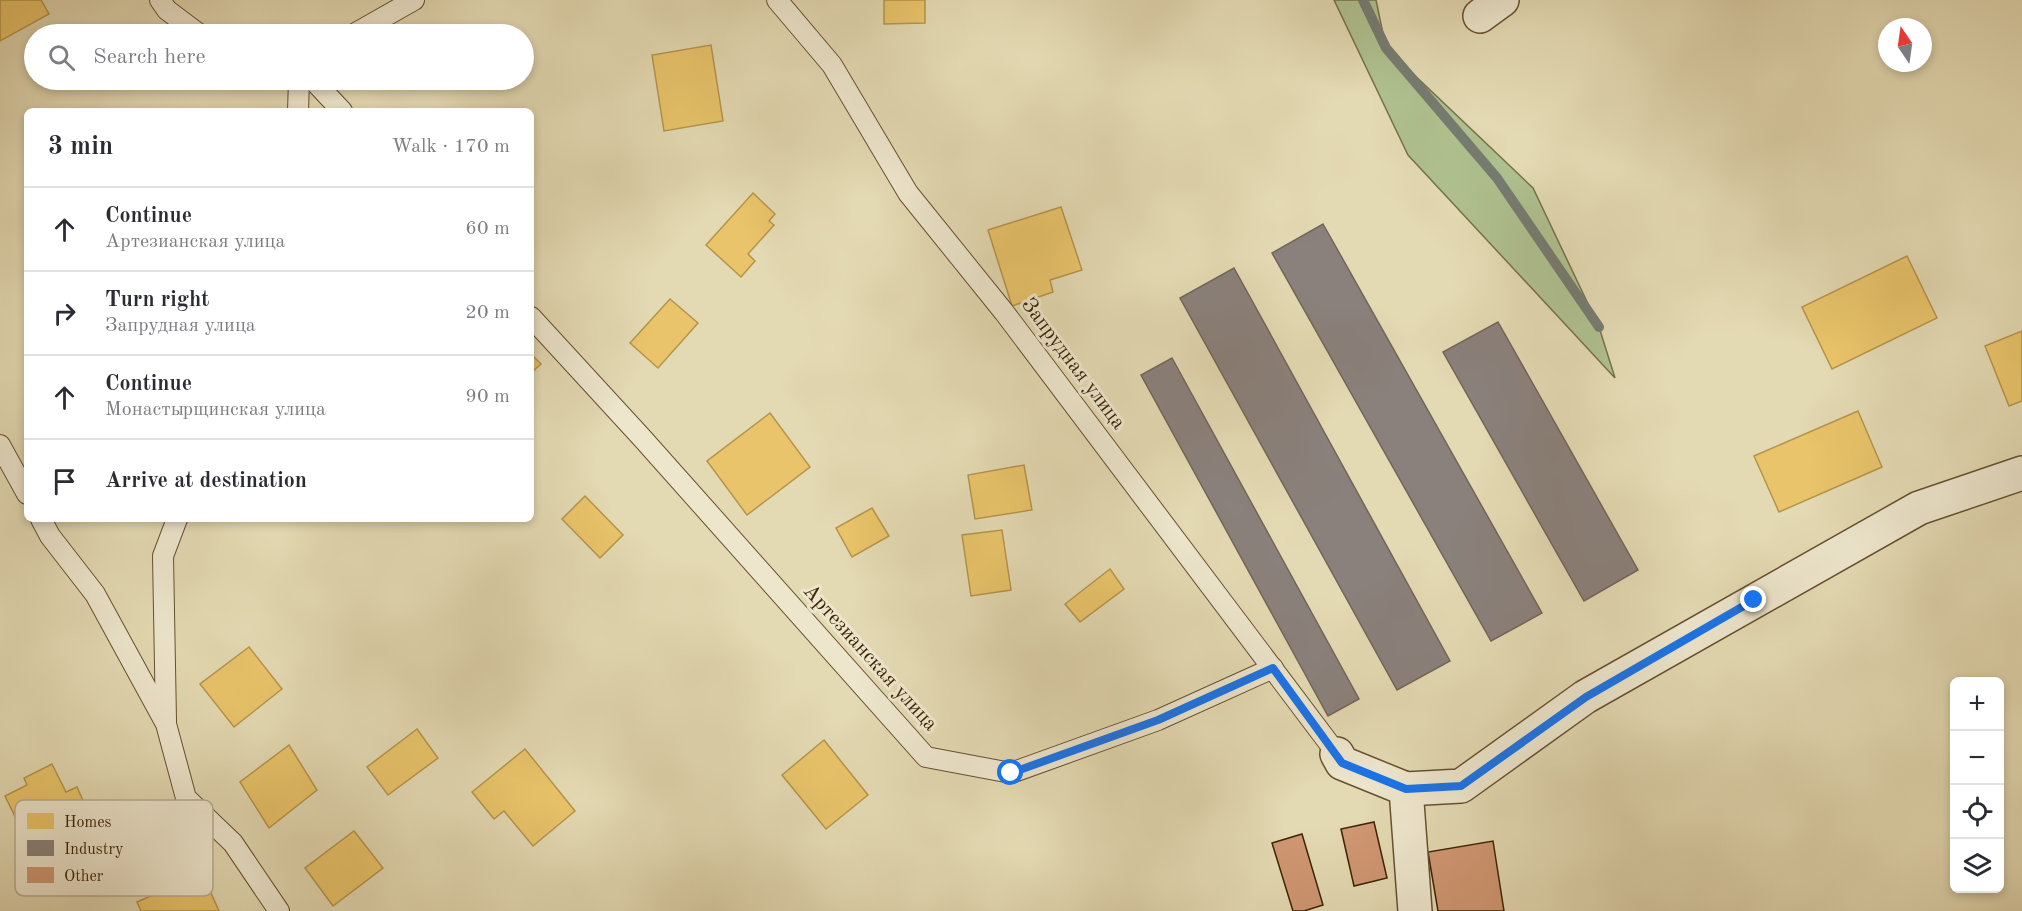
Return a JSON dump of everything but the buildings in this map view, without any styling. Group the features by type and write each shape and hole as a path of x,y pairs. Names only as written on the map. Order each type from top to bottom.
{"street":[{"path":"1337,754 1342,763 1406,789 1461,786 1586,697 1919,508 2022,473"},
{"path":"1406,789 1415,911"}],"lane":[{"path":"160,0 167,10 186,24"},
{"path":"372,24 414,0"},
{"name":"Запрудная улица","path":"777,0 832,65 908,193 1004,312 1337,754"},
{"path":"298,108 299,90"},
{"path":"322,90 339,108"},
{"name":"Артезианская улица","path":"534,320 643,439 926,757 1011,773 1158,720 1273,668"},
{"path":"0,445 24,489"},
{"path":"43,522 50,536 95,594 166,724 188,800"},
{"path":"166,724 163,556 176,522"},
{"path":"213,824 233,843 279,911"}],"green space":[{"path":"1334,0 1376,0 1386,48 1533,188 1599,327 1615,378 1408,155"}],"waterway":[{"path":"1363,0 1386,48 1497,178 1599,327"}],"route":[{"path":"1011,773 1158,720 1273,668 1342,763 1406,789 1461,786 1586,697 1754,600"}]}
